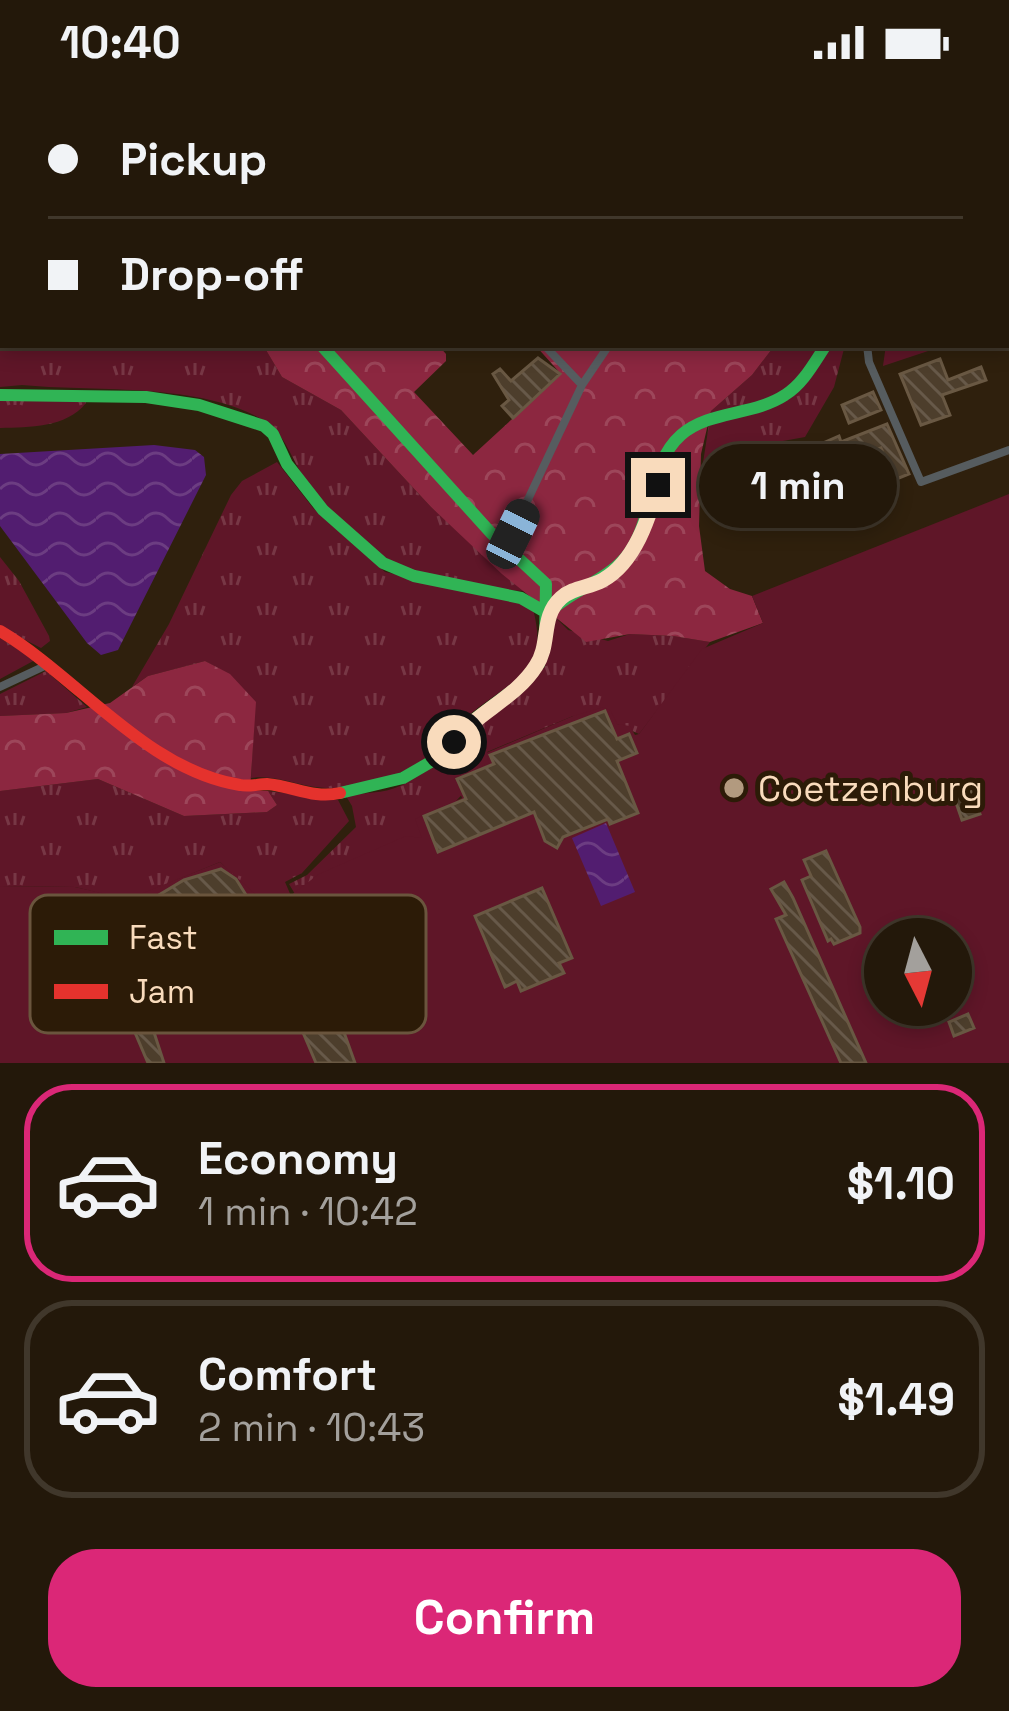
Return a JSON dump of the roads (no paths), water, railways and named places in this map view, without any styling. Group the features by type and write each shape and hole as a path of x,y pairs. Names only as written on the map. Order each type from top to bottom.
{"street":[{"path":"0,631 49,664 137,739 206,775 242,786 269,784 314,796 330,795 403,778 440,756 468,724 538,664 547,614 546,584 506,547 324,348"},
{"path":"547,348 582,385"},
{"path":"506,547 582,385 607,348"},
{"path":"547,614 572,590 608,578 626,558 650,517 666,453 678,436 702,421 782,398 824,348"},
{"path":"867,348 869,362 921,482 1009,450"},
{"path":"0,395 167,401 261,424 272,431 287,464 326,512 357,543 396,570 436,583 520,598 541,605 547,614"},
{"path":"0,687 49,664"}],"water":[{"path":"154,445 195,450 204,457 206,475 118,650 101,655 87,643 0,526 0,454"},
{"path":"606,823 635,892 601,906 572,838"}],"place":[{"name":"Coetzenburg","path":"734,788"}]}
